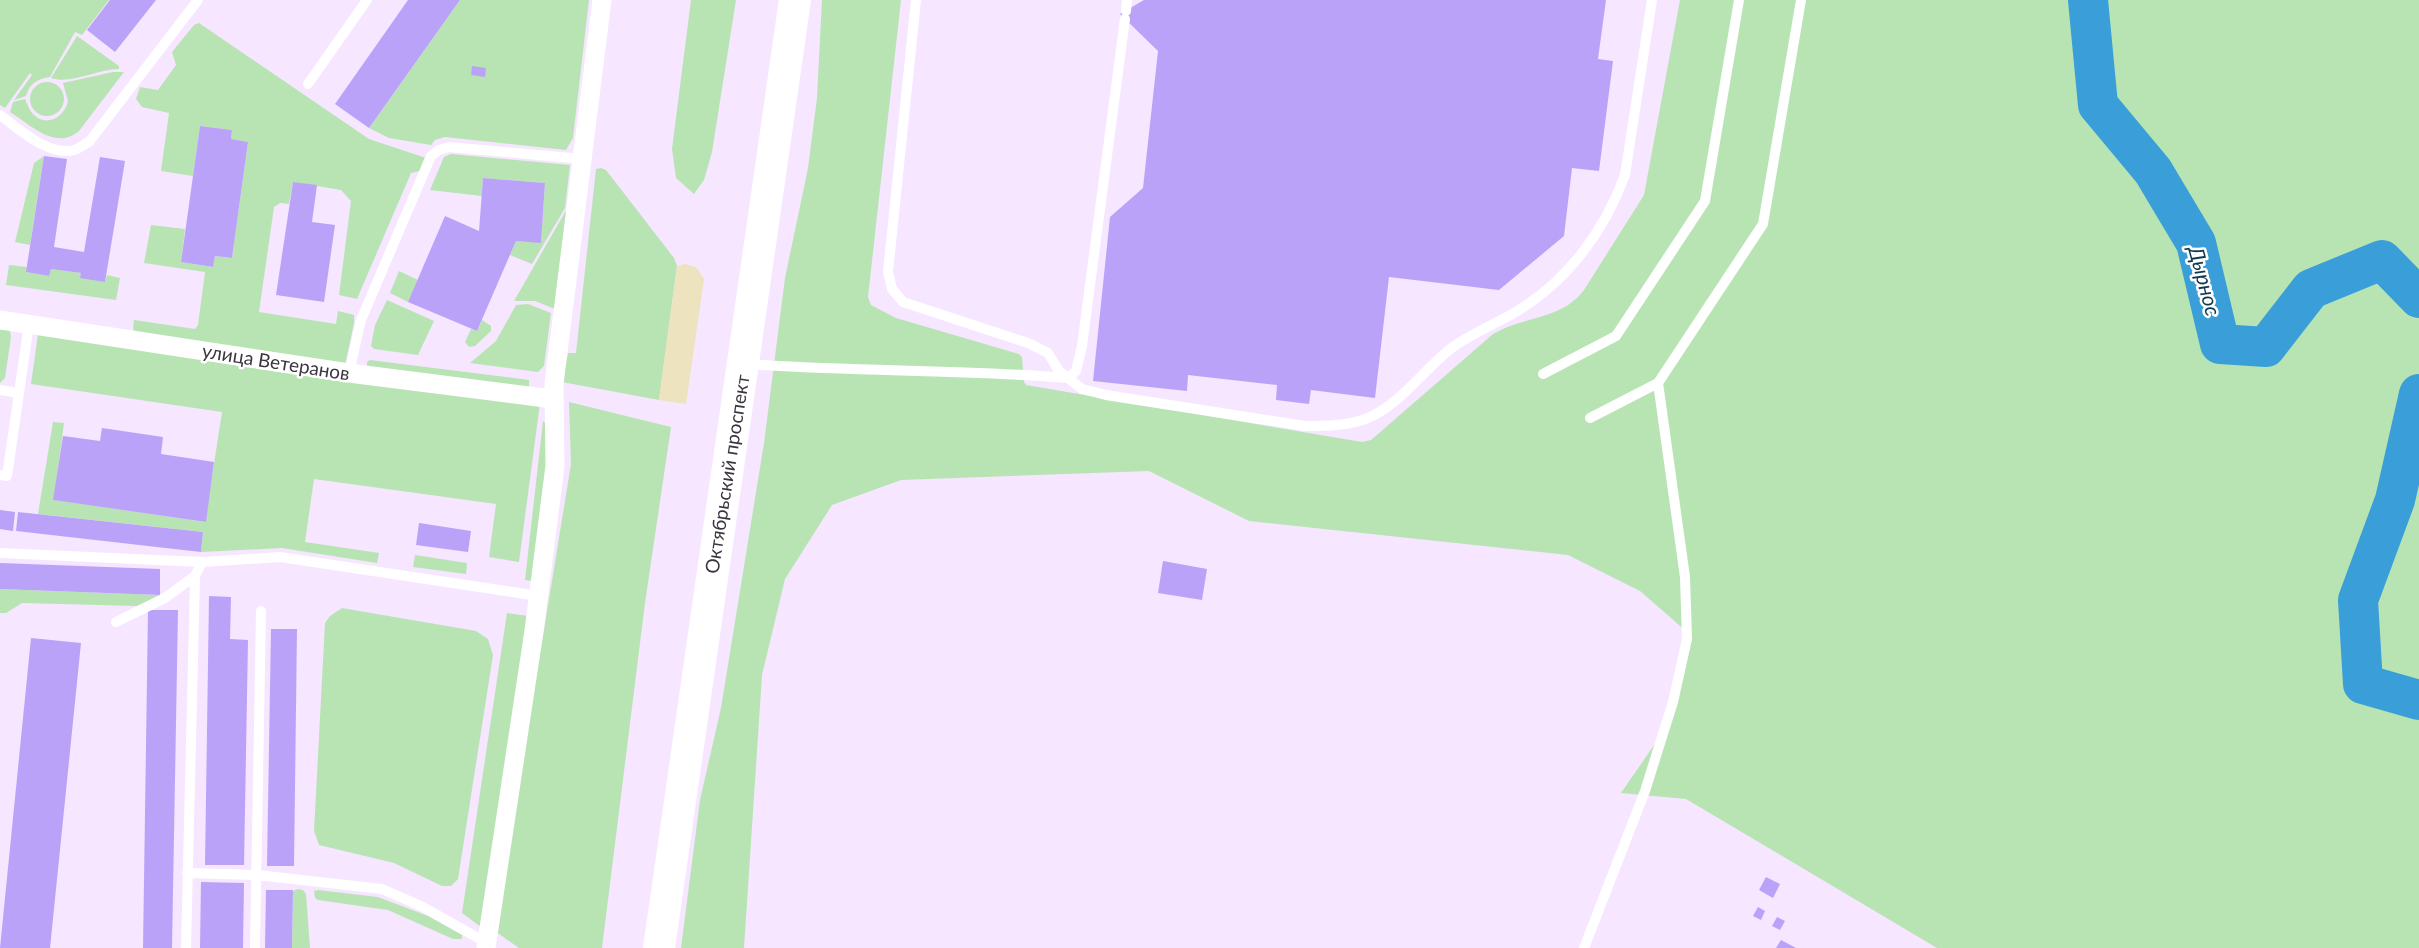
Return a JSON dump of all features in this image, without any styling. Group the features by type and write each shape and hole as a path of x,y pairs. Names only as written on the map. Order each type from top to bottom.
{"main road":[{"name":"Октябрьский проспект","path":"659,948 795,0"}],"street":[{"path":"489,946 555,466 553,399 602,0"},
{"name":"улица Ветеранов","path":"0,320 349,373 553,399"}],"lane":[{"path":"0,116 43,144 60,151 75,150 89,142 198,0"},
{"path":"308,84 367,0"},
{"path":"916,0 888,272 892,289 903,302 1027,343 1048,353 1059,370 1082,389 1305,426 1336,426 1367,418 1387,407 1450,350 1481,329 1514,313 1569,272 1616,200 1625,175 1652,0"},
{"path":"1543,374 1616,336 1705,201 1739,0"},
{"path":"1590,418 1658,383 1763,224 1801,0"},
{"path":"743,364 820,369 1026,374 1068,378 1076,371 1082,346 1126,10"},
{"path":"349,373 361,320 431,156 449,147 583,159"},
{"path":"0,475 7,476 29,324"},
{"path":"1584,948 1645,791 1673,702 1687,639 1685,577 1658,383"},
{"path":"0,390 19,393"},
{"path":"0,553 202,562 280,557 539,596"},
{"path":"186,948 195,576 202,562"},
{"path":"116,622 165,598 195,576"},
{"path":"256,948 261,611"},
{"path":"187,873 257,875 382,890 423,907 489,946"}],"green space":[{"path":"0,0 109,0 82,35 75,32 50,77 35,82 26,96 14,100 32,75 30,73 5,108 0,105"},
{"path":"460,0 589,0 573,138 566,150 445,137 435,140 431,145 389,138 369,128"},
{"path":"691,0 736,0 712,152 704,180 694,194 676,178 672,149"},
{"path":"822,0 901,0 868,297 871,305 896,318 1019,354 1022,357 1026,385 1362,442 1371,440 1493,334 1553,313 1575,300 1584,290 1644,195 1680,0 2419,0 2419,948 1937,948 1686,799 1621,793 1663,732 1687,632 1640,591 1568,555 1249,521 1149,471 901,480 832,505 785,579 762,675 744,948 681,948 700,800 721,708 764,443 785,278 808,168 817,98"},
{"path":"199,23 369,139 426,158 420,171 411,173 357,299 339,295 351,201 341,190 293,182 289,204 280,203 274,207 259,312 336,324 338,311 354,315 345,365 136,334 133,329 134,320 195,329 198,325 205,272 144,263 151,225 185,229 181,262 213,267 215,256 232,258 248,142 231,139 232,130 200,126 193,176 161,171 169,113 142,107 136,99 140,87 158,90 176,65 172,52 194,25"},
{"path":"77,36 119,66 119,69 67,80 51,78"},
{"path":"124,72 79,131 70,136 61,138 44,134 10,112 13,102 25,99 38,118 54,119 63,112 68,101 63,83"},
{"path":"47,82 59,87 64,99 59,111 47,116 35,111 30,99 35,87"},
{"path":"451,154 570,165 565,208 532,264 510,255 516,241 541,242 545,183 483,178 482,196 430,190 444,157"},
{"path":"44,156 30,245 15,242 34,163"},
{"path":"596,169 606,170 674,258 677,266 659,400 562,382 568,353 576,353"},
{"path":"568,207 555,309 535,301 514,301"},
{"path":"9,265 27,267 26,272 49,276 51,269 81,273 105,282 107,275 120,278 116,300 6,285"},
{"path":"399,271 418,280 408,302 390,293"},
{"path":"387,300 434,321 418,355 374,349 371,346 375,325"},
{"path":"528,304 551,313 544,366 538,372 470,363 496,341 516,305"},
{"path":"482,320 491,326 491,331 475,346 469,347 465,342 471,329 477,331"},
{"path":"0,326 10,331 11,337 5,378 0,383"},
{"path":"38,334 540,403 519,562 489,557 496,504 314,479 305,542 379,553 377,563 282,548 201,552 203,532 38,514 53,422 64,423 54,500 205,522 222,412 31,384"},
{"path":"370,360 529,380 529,392 367,370 367,362"},
{"path":"569,402 671,427 645,603 602,948 519,948 495,931 571,464"},
{"path":"543,421 549,427 548,469 534,581 525,580"},
{"path":"415,555 467,563 466,574 413,567"},
{"path":"0,589 160,595 137,606 22,603 6,613 0,613"},
{"path":"342,608 476,631 488,639 493,655 458,879 451,886 442,886 394,863 319,845 314,831 325,623"},
{"path":"507,613 529,616 481,927 462,913"},
{"path":"298,889 306,894 310,948 292,948 293,891"},
{"path":"314,891 378,897 428,916 462,935 462,939 453,939 388,910 318,900"}],"sand":[{"path":"685,264 696,267 704,279 686,404 659,400 677,266"}],"building":[{"path":"110,0 156,0 115,52 87,30"},
{"path":"408,0 460,0 369,128 335,104"},
{"path":"1144,0 1606,0 1598,59 1613,61 1599,171 1572,168 1564,236 1499,290 1389,277 1375,398 1311,390 1309,404 1276,400 1277,385 1188,375 1187,391 1093,381 1110,217 1143,188 1158,51 1120,14"},
{"path":"472,66 486,68 485,77 471,75"},
{"path":"200,126 232,130 231,139 248,142 232,258 215,256 213,267 181,262"},
{"path":"44,156 67,159 54,247 84,252 100,157 125,161 105,282 80,278 81,273 51,269 49,276 26,272"},
{"path":"483,178 545,183 541,243 516,241 477,331 408,302 445,216 479,231"},
{"path":"293,182 317,185 312,222 335,225 324,302 276,295"},
{"path":"102,428 163,437 161,454 214,462 206,522 53,500 63,436 100,441"},
{"path":"0,510 15,512 13,531 0,529"},
{"path":"18,512 203,532 201,552 16,531"},
{"path":"419,523 471,531 468,552 416,545"},
{"path":"1163,561 1207,569 1202,600 1158,593"},
{"path":"0,563 160,569 160,595 0,589"},
{"path":"209,596 231,597 230,639 248,640 244,865 205,865"},
{"path":"148,610 178,610 172,948 143,948"},
{"path":"271,629 297,629 294,866 267,866"},
{"path":"31,638 81,643 50,948 0,948"},
{"path":"1766,877 1780,884 1773,898 1759,890"},
{"path":"201,882 244,883 243,948 200,948"},
{"path":"266,890 293,890 292,948 265,948"},
{"path":"1758,907 1765,911 1761,920 1753,916"},
{"path":"1777,917 1785,921 1780,930 1772,926"},
{"path":"1781,940 1796,948 1776,948"}],"waterway":[{"name":"Дырнос","path":"2088,0 2098,105 2153,171 2196,243 2220,344 2266,347 2311,289 2382,260 2419,298"},
{"name":"Дырнос","path":"2419,394 2395,500 2358,600 2363,684 2419,700"}]}
